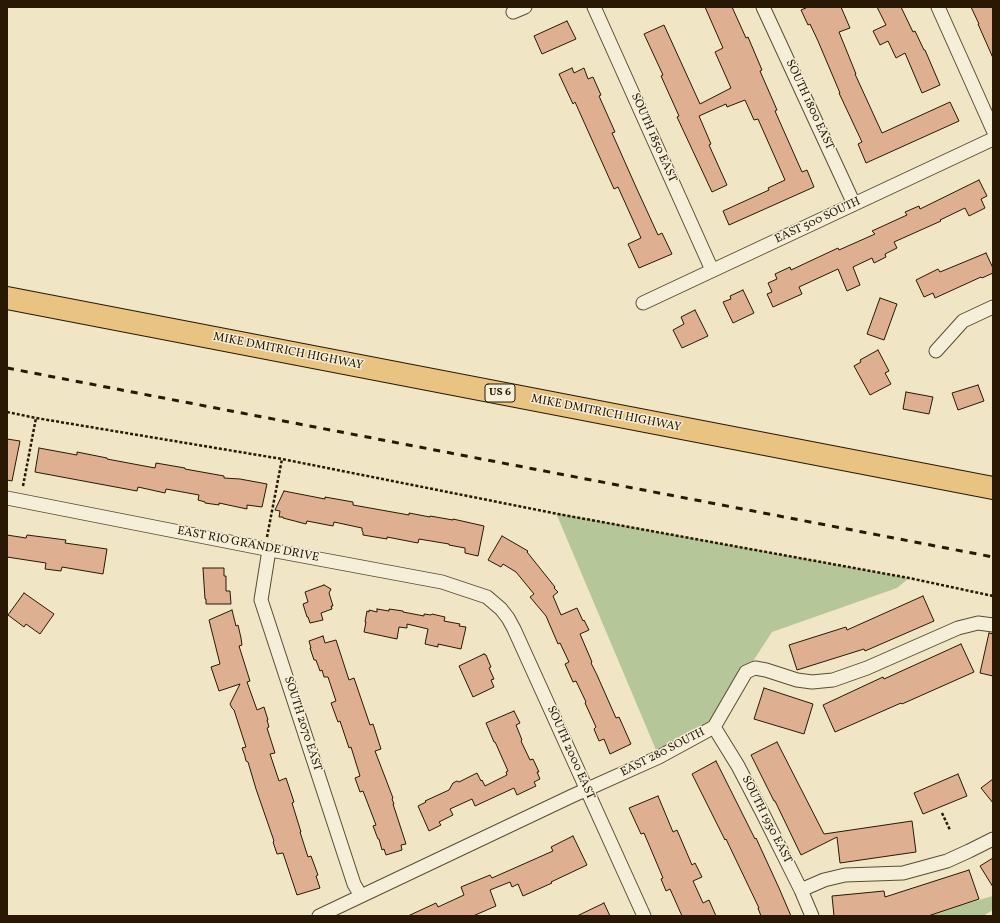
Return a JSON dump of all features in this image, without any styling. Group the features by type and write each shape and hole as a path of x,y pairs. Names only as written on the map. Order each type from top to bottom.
{"highway":[{"name":"MIKE DMITRICH HIGHWAY","path":"7,298 993,488"}],"street":[{"name":"SOUTH 1850 EAST","path":"594,7 712,270"},
{"name":"SOUTH 1800 EAST","path":"763,7 854,204"},
{"path":"938,7 993,130"},
{"name":"EAST 500 SOUTH","path":"642,303 993,139"},
{"path":"936,351 963,321 993,307"},
{"name":"EAST RIO GRANDE DRIVE","path":"7,498 269,550 442,582 487,597"},
{"name":"SOUTH 2070 EAST","path":"269,550 261,600 354,884 361,896"},
{"name":"SOUTH 2000 EAST","path":"487,597 501,609 514,628 644,916"},
{"name":"EAST 280 SOUTH","path":"319,916 659,757 714,727 746,672 755,668 797,680 812,682 833,680 867,668 958,628 978,623 993,625"},
{"name":"SOUTH 1930 EAST","path":"714,727 738,766 801,890 812,916"},
{"path":"801,890 824,880 845,875 903,873 947,861 993,839"}],"path":[{"path":"7,412 282,459 556,513 909,578 993,596"},
{"path":"23,486 36,418"},
{"path":"267,537 282,459"},
{"path":"942,813 950,830"}],"green space":[{"path":"556,513 909,578 897,588 772,632 746,672 714,727 659,757"},
{"path":"993,896 993,910 983,916 921,916"}],"building":[{"path":"705,7 732,7 746,38 748,37 762,70 760,71 777,110 775,111 802,172 807,170 814,187 729,225 723,211 769,190 768,188 785,180 758,119 754,120 745,100 727,107 726,104 699,116 711,144 709,145 727,185 712,192 677,117 679,116 661,76 663,75 644,34 664,25 700,104 731,88 715,52 723,48"},
{"path":"808,7 841,7 850,28 839,32 855,74 882,133 950,102 959,121 866,163 858,144 862,142 839,93 818,41 801,10"},
{"path":"877,7 901,7 913,32 915,31 925,50 940,85 922,93 905,53 896,58 888,41 880,45 873,31 886,25"},
{"path":"971,7 993,7 993,58 979,24"},
{"path":"567,21 576,39 542,54 534,36"},
{"path":"572,68 574,73 584,68 588,79 593,77 601,95 599,96 615,132 612,133 636,187 658,235 662,233 672,254 639,268 628,244 641,238 618,187 614,189 575,102 573,104 559,74"},
{"path":"979,180 987,196 981,199 985,208 969,216 965,208 940,220 941,221 894,242 897,248 885,254 886,257 874,263 872,258 853,267 860,285 847,291 838,269 799,287 802,294 773,307 767,294 772,292 768,283 777,279 775,274 790,267 791,270 838,248 839,250 875,234 872,231 907,215 905,212 919,206 920,209"},
{"path":"986,253 993,268 993,273 935,298 933,293 924,297 916,280 938,269 940,272"},
{"path":"743,290 754,313 733,323 723,302 731,299 730,296"},
{"path":"880,298 897,304 884,340 867,334"},
{"path":"695,310 708,336 682,348 673,330 684,324 681,317"},
{"path":"878,350 889,371 885,373 891,384 870,395 854,366 861,362 860,360"},
{"path":"978,385 984,401 958,410 952,393"},
{"path":"906,392 933,397 929,414 903,409"},
{"path":"7,439 20,441 12,481 7,480"},
{"path":"39,448 77,455 77,452 155,468 156,463 224,476 224,478 240,479 267,484 262,507 247,505 247,509 219,503 219,505 205,503 198,500 199,495 166,489 165,493 138,487 137,491 35,472"},
{"path":"284,491 325,499 325,497 353,502 353,505 409,515 409,513 453,519 484,526 478,556 465,553 465,548 449,544 419,539 418,543 387,537 387,539 363,535 362,528 334,522 333,526 307,521 306,524 279,517 280,511 275,510"},
{"path":"7,535 26,538 27,535 66,540 65,543 107,549 103,574 62,567 61,571 45,569 46,563 7,557"},
{"path":"502,536 528,551 527,552 555,587 554,588 558,592 553,596 561,615 577,608 589,630 580,634 592,662 591,663 616,718 619,717 631,744 610,754 604,739 599,741 594,729 596,727 585,703 586,702 576,681 573,682 565,664 569,662 560,643 558,644 546,616 530,597 534,594 516,572 503,564 501,567 488,560"},
{"path":"203,568 224,568 224,576 226,576 226,591 230,591 231,604 206,604"},
{"path":"324,585 331,589 329,593 333,606 331,606 332,609 321,613 323,620 310,623 303,604 308,602 305,592"},
{"path":"24,593 54,614 40,634 26,624 24,627 8,615"},
{"path":"923,596 934,621 865,651 864,649 797,670 789,645 846,627 847,630"},
{"path":"377,609 403,611 424,616 424,614 432,614 445,617 444,621 460,624 459,626 466,627 461,649 438,644 438,647 425,644 428,629 407,624 407,628 399,627 397,639 364,632 367,611 377,612"},
{"path":"232,610 236,626 238,625 242,645 239,646 250,681 247,682 257,710 264,707 268,720 269,727 267,728 275,753 270,754 279,781 286,778 294,802 292,803 308,857 311,856 318,875 316,876 320,888 297,895 283,853 277,854 248,762 246,761 242,748 246,747 234,710 230,704 240,684 219,691 211,667 220,664 209,620"},
{"path":"989,633 993,634 993,676 980,673"},
{"path":"323,636 325,643 336,640 349,680 354,678 370,725 373,724 381,749 375,751 393,798 393,804 406,844 401,845 402,850 386,855 384,849 382,850 373,826 376,825 363,791 360,792 355,778 360,776 351,747 349,748 340,721 338,722 331,703 336,701 328,677 324,677 322,670 320,671 310,648 309,641"},
{"path":"961,644 974,672 835,732 823,705 883,677 884,679"},
{"path":"484,654 486,655 491,667 489,668 494,679 491,680 494,687 473,697 459,666"},
{"path":"764,688 813,704 804,734 754,719"},
{"path":"514,711 520,723 516,725 522,740 521,741 530,760 533,759 539,772 537,772 540,779 534,782 536,786 517,795 514,788 475,806 472,799 450,809 453,815 439,822 441,825 429,831 418,806 426,802 425,801 449,790 453,783 457,781 459,782 477,773 485,786 507,775 506,772 508,771 486,723"},
{"path":"777,742 824,834 912,821 916,852 840,863 837,837 801,855 751,755"},
{"path":"716,761 755,839 756,838 791,916 761,916 759,908 726,839 725,840 692,774"},
{"path":"958,774 967,796 923,814 914,793"},
{"path":"993,779 993,803 981,788"},
{"path":"658,796 673,832 677,830 692,865 695,863 702,877 693,881 703,903 709,900 716,916 682,916 670,889 666,891 661,879 663,878 644,833 641,834 629,808"},
{"path":"573,836 587,865 551,882 552,883 523,896 518,884 512,887 510,882 490,890 496,906 473,916 408,916 436,903 438,907 464,895 461,887 490,875 492,878 553,851 551,847"},
{"path":"993,858 993,887 980,866"},
{"path":"969,870 979,899 928,916 834,916 832,896 884,891 885,897"},
{"path":"604,903 610,916 577,916"}],"railway":[{"path":"7,368 993,557"}]}
